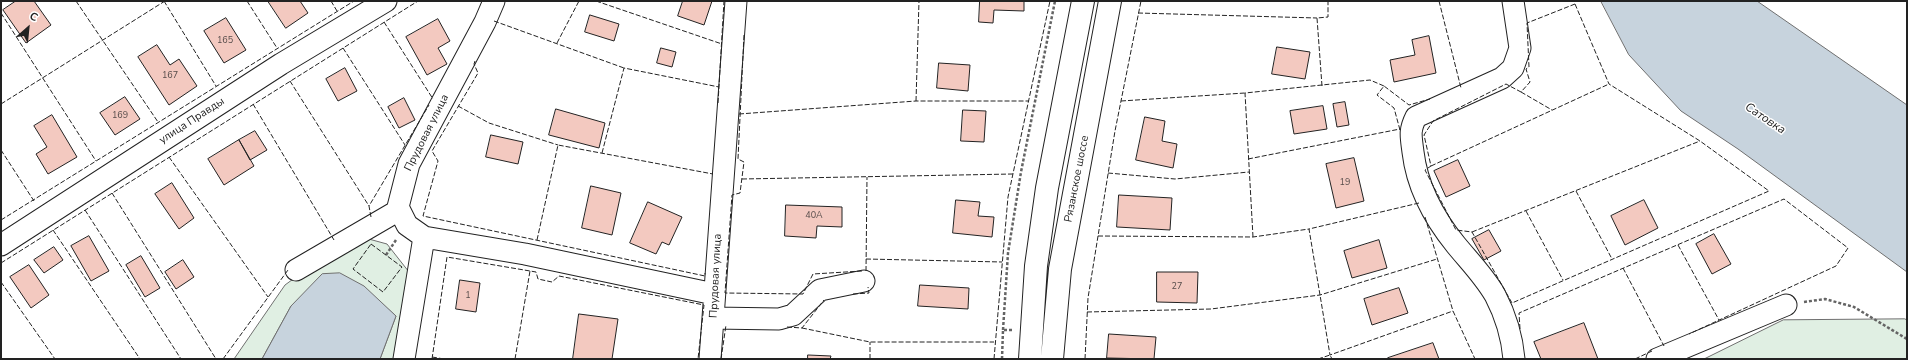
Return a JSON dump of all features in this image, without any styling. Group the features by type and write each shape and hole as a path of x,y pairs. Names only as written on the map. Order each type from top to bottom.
{"main road":[{"path":"1030,359 1036,266 1047,188 1083,1"},
{"name":"Рязанское шоссе","path":"1052,359 1060,269 1110,1"}],"street":[{"name":"улица Правды","path":"1,245 281,64 386,1"},
{"name":"Прудовая улица","path":"399,210 398,207 402,185 409,164 485,22 494,1"},
{"name":"Прудовая улица","path":"710,359 736,1"},
{"path":"1513,1 1520,48 1513,68 1502,78 1416,117 1410,129 1414,165 1425,196 1443,228 1479,270 1495,295 1512,336 1514,359"},
{"path":"296,270 399,210 407,225 424,237 525,254 714,294"},
{"path":"404,359 424,237"},
{"path":"714,318 779,319 793,316 820,290 864,281"},
{"path":"1657,359 1786,305"}],"path":[{"path":"1003,330 1008,253 1021,172 1055,1"},
{"path":"1786,305 1825,298 1854,307 1907,339"}],"green space":[{"path":"365,238 387,244 409,272 401,359 380,359 396,316 380,302 291,306 262,359 234,359 285,285 319,260"},
{"path":"1783,320 1907,320 1907,359 1704,359"}],"water":[{"name":"Сатовка","path":"1601,1 1757,1 1907,105 1907,272 1738,149 1681,111 1629,55"},
{"path":"340,273 364,286 396,316 380,359 262,359 291,306 322,274"}],"building":[{"path":"16,1 34,1 51,25 26,43 3,10"},
{"path":"268,1 300,1 308,13 286,28"},
{"path":"683,1 712,1 704,25 678,16"},
{"path":"980,1 1024,1 1024,11 994,10 993,23 979,22"},
{"path":"590,15 619,24 614,41 585,32"},
{"path":"226,18 246,50 224,63 204,31"},
{"path":"438,19 450,41 438,48 447,64 427,75 406,37"},
{"path":"1429,36 1436,73 1394,82 1390,60 1415,55 1412,40"},
{"path":"157,45 170,65 179,59 197,86 169,105 138,57"},
{"path":"1277,47 1310,52 1305,79 1272,74"},
{"path":"661,48 676,52 672,67 657,63"},
{"path":"939,63 970,65 968,91 937,88"},
{"path":"345,68 357,91 338,101 326,79"},
{"path":"125,97 140,119 115,135 100,113"},
{"path":"404,98 415,120 399,128 388,107"},
{"path":"1345,102 1349,125 1337,127 1333,104"},
{"path":"1323,106 1327,129 1294,134 1290,111"},
{"path":"556,109 605,123 599,148 549,135"},
{"path":"963,110 986,111 984,142 961,141"},
{"path":"52,115 77,157 48,174 36,154 47,147 34,126"},
{"path":"1145,117 1165,121 1162,141 1177,144 1173,168 1136,160"},
{"path":"255,131 267,150 250,160 239,140"},
{"path":"491,135 523,142 518,164 486,157"},
{"path":"239,140 254,166 224,185 208,159"},
{"path":"1354,158 1364,201 1336,208 1326,164"},
{"path":"1458,160 1470,186 1446,197 1434,171"},
{"path":"172,183 194,218 179,229 155,194"},
{"path":"591,186 621,193 612,235 582,228"},
{"path":"1119,195 1172,198 1170,230 1117,227"},
{"path":"956,200 980,202 978,216 994,217 992,237 953,233"},
{"path":"1644,200 1658,228 1625,245 1611,216"},
{"path":"648,202 682,217 669,245 662,242 656,254 630,243"},
{"path":"786,205 842,207 842,227 817,226 816,238 785,236"},
{"path":"1489,230 1501,251 1484,260 1472,239"},
{"path":"1714,234 1731,264 1712,274 1696,244"},
{"path":"89,236 109,271 91,281 71,246"},
{"path":"1379,240 1387,268 1352,278 1344,251"},
{"path":"54,247 63,260 44,273 34,260"},
{"path":"141,256 160,288 145,297 126,265"},
{"path":"183,260 194,277 176,289 165,272"},
{"path":"29,265 49,295 31,308 10,277"},
{"path":"1157,272 1198,272 1197,303 1157,302"},
{"path":"460,280 480,283 476,312 456,309"},
{"path":"920,285 969,288 968,309 918,306"},
{"path":"1399,288 1408,313 1372,325 1364,299"},
{"path":"579,314 618,319 612,359 573,359"},
{"path":"1584,323 1598,359 1541,359 1534,342"},
{"path":"1109,334 1156,337 1154,359 1107,358"},
{"path":"1433,343 1439,359 1388,358"},
{"path":"808,355 831,356 830,359 808,359"}],"fence":[{"path":"76,1 158,122"},
{"path":"164,1 216,86"},
{"path":"1,104 165,1"},
{"path":"247,1 277,48"},
{"path":"331,1 337,11"},
{"path":"1,220 354,1"},
{"path":"1,263 418,1"},
{"path":"557,43 579,1"},
{"path":"596,1 722,44"},
{"path":"718,103 724,1"},
{"path":"916,101 919,1"},
{"path":"994,359 1008,197 1050,1"},
{"path":"1085,359 1088,298 1115,131 1141,1"},
{"path":"1322,86 1317,18 1328,17 1328,1"},
{"path":"1439,1 1461,88"},
{"path":"1575,4 1609,84 1700,141 1769,191 1512,303 1472,232 1456,230 1425,170 1431,166 1424,135 1433,121 1506,84 1521,92 1530,82 1526,69 1529,67 1527,23 1575,4"},
{"path":"1,13 96,161"},
{"path":"1138,13 1317,18"},
{"path":"494,21 624,68"},
{"path":"384,22 433,99"},
{"path":"744,35 738,159 744,162 740,193 732,195 725,293 803,294 813,274 862,271"},
{"path":"343,48 405,145"},
{"path":"475,61 474,64 478,73 432,151 438,161 423,216 705,276 705,273"},
{"path":"602,153 624,68 719,87"},
{"path":"1253,237 1245,93 1370,80 1384,86"},
{"path":"290,81 369,206"},
{"path":"1431,166 1609,84"},
{"path":"1400,130 1394,108 1377,95 1384,86 1409,105 1430,99"},
{"path":"1521,92 1552,110"},
{"path":"1121,101 1245,93"},
{"path":"739,114 916,101 1029,101"},
{"path":"253,104 334,240"},
{"path":"371,217 369,206 429,105"},
{"path":"458,106 489,123 558,145"},
{"path":"1248,159 1400,129"},
{"path":"1472,232 1700,141"},
{"path":"537,240 558,145 713,174"},
{"path":"1,150 34,201"},
{"path":"169,157 268,297"},
{"path":"1108,173 1175,179 1249,172"},
{"path":"742,179 1013,174"},
{"path":"866,271 867,177"},
{"path":"1576,191 1612,259"},
{"path":"112,193 216,359"},
{"path":"1520,329 1519,313 1784,199 1848,248 1836,266 1689,334"},
{"path":"1419,203 1309,229 1330,355 1453,311"},
{"path":"85,210 181,359"},
{"path":"1526,211 1563,280"},
{"path":"1425,217 1453,311 1475,359"},
{"path":"1098,236 1253,237 1309,229"},
{"path":"53,230 140,359"},
{"path":"371,244 402,267 383,292 353,269 371,244"},
{"path":"1678,245 1719,320"},
{"path":"432,359 447,257 536,272 538,279 552,282 559,276 704,305 698,359"},
{"path":"866,259 1002,262"},
{"path":"1087,312 1211,309 1320,295 1437,259"},
{"path":"1623,268 1664,346"},
{"path":"223,359 288,270"},
{"path":"515,359 530,271"},
{"path":"1,282 55,359"},
{"path":"853,294 869,293 868,287"},
{"path":"787,327 802,328 824,300"},
{"path":"721,359 726,325"},
{"path":"802,328 870,342 994,342"},
{"path":"870,342 870,359"},
{"path":"1635,359 1652,351"},
{"path":"1318,359 1330,355 1332,359"},
{"path":"432,357 444,359"}]}
